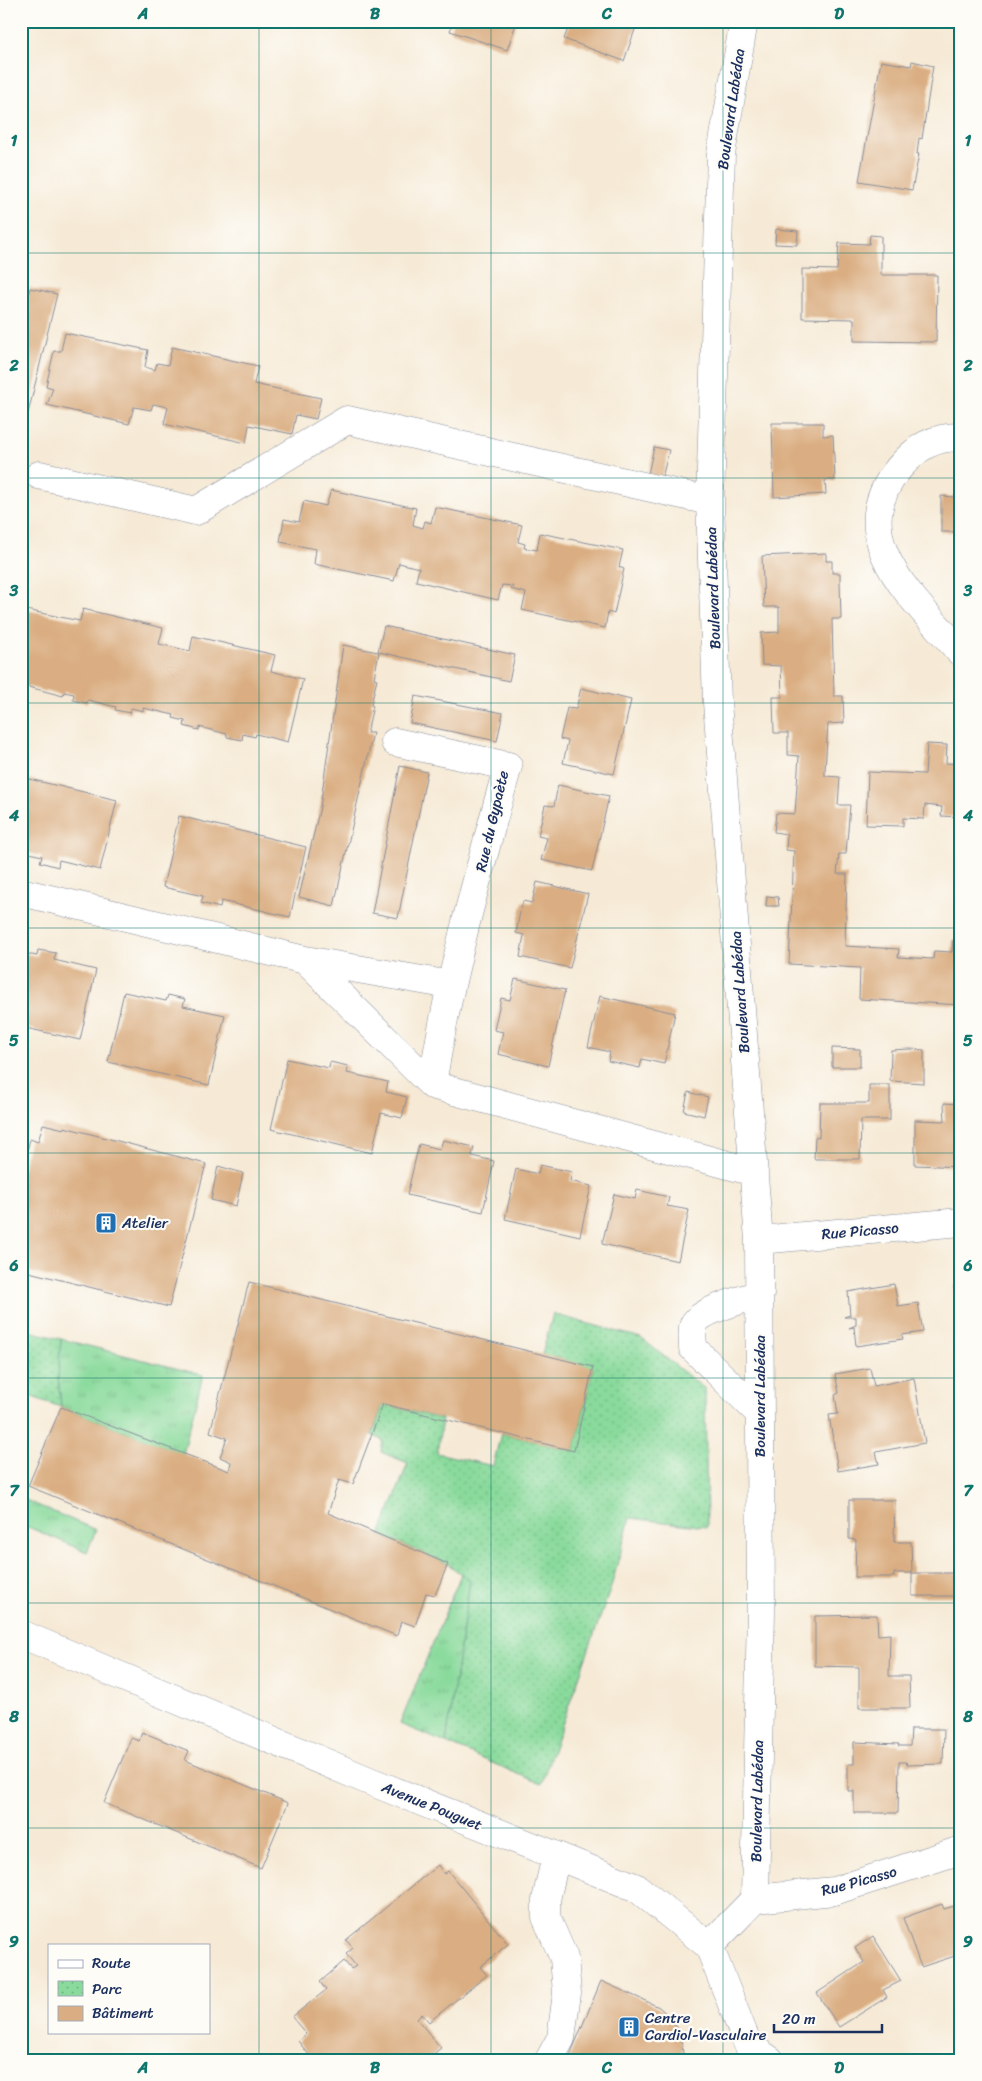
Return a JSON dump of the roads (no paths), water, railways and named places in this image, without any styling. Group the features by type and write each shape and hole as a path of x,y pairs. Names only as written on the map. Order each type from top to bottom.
{"street":[{"name":"Boulevard Labédaa","path":"744,21 722,154 710,502 717,702 759,1240 761,1610 755,1899"},
{"path":"39,475 196,511 347,420 710,502"},
{"path":"961,437 943,437 926,444 906,460 892,477 881,499 877,525 879,541 889,566 961,653"},
{"name":"Rue du Gypaète","path":"395,742 508,766 451,985 432,1085"},
{"path":"21,892 305,960 451,985"},
{"path":"305,960 432,1085 754,1172"},
{"name":"Rue Picasso","path":"759,1240 961,1222"},
{"path":"760,1294 704,1315 695,1323 692,1333 694,1348 760,1414"},
{"name":"Avenue Pouguet","path":"21,1634 357,1776 637,1888 709,1946 753,2055"},
{"name":"Rue Picasso","path":"755,1899 834,1892 961,1850"},
{"path":"549,2060 561,2038 567,1993 564,1958 546,1917 546,1900 556,1856"},
{"path":"709,1946 755,1899"}],"place":[{"name":"Atelier","path":"106,1223"},
{"name":"Centre Cardiol-Vasculaire","path":"629,2027"}]}
